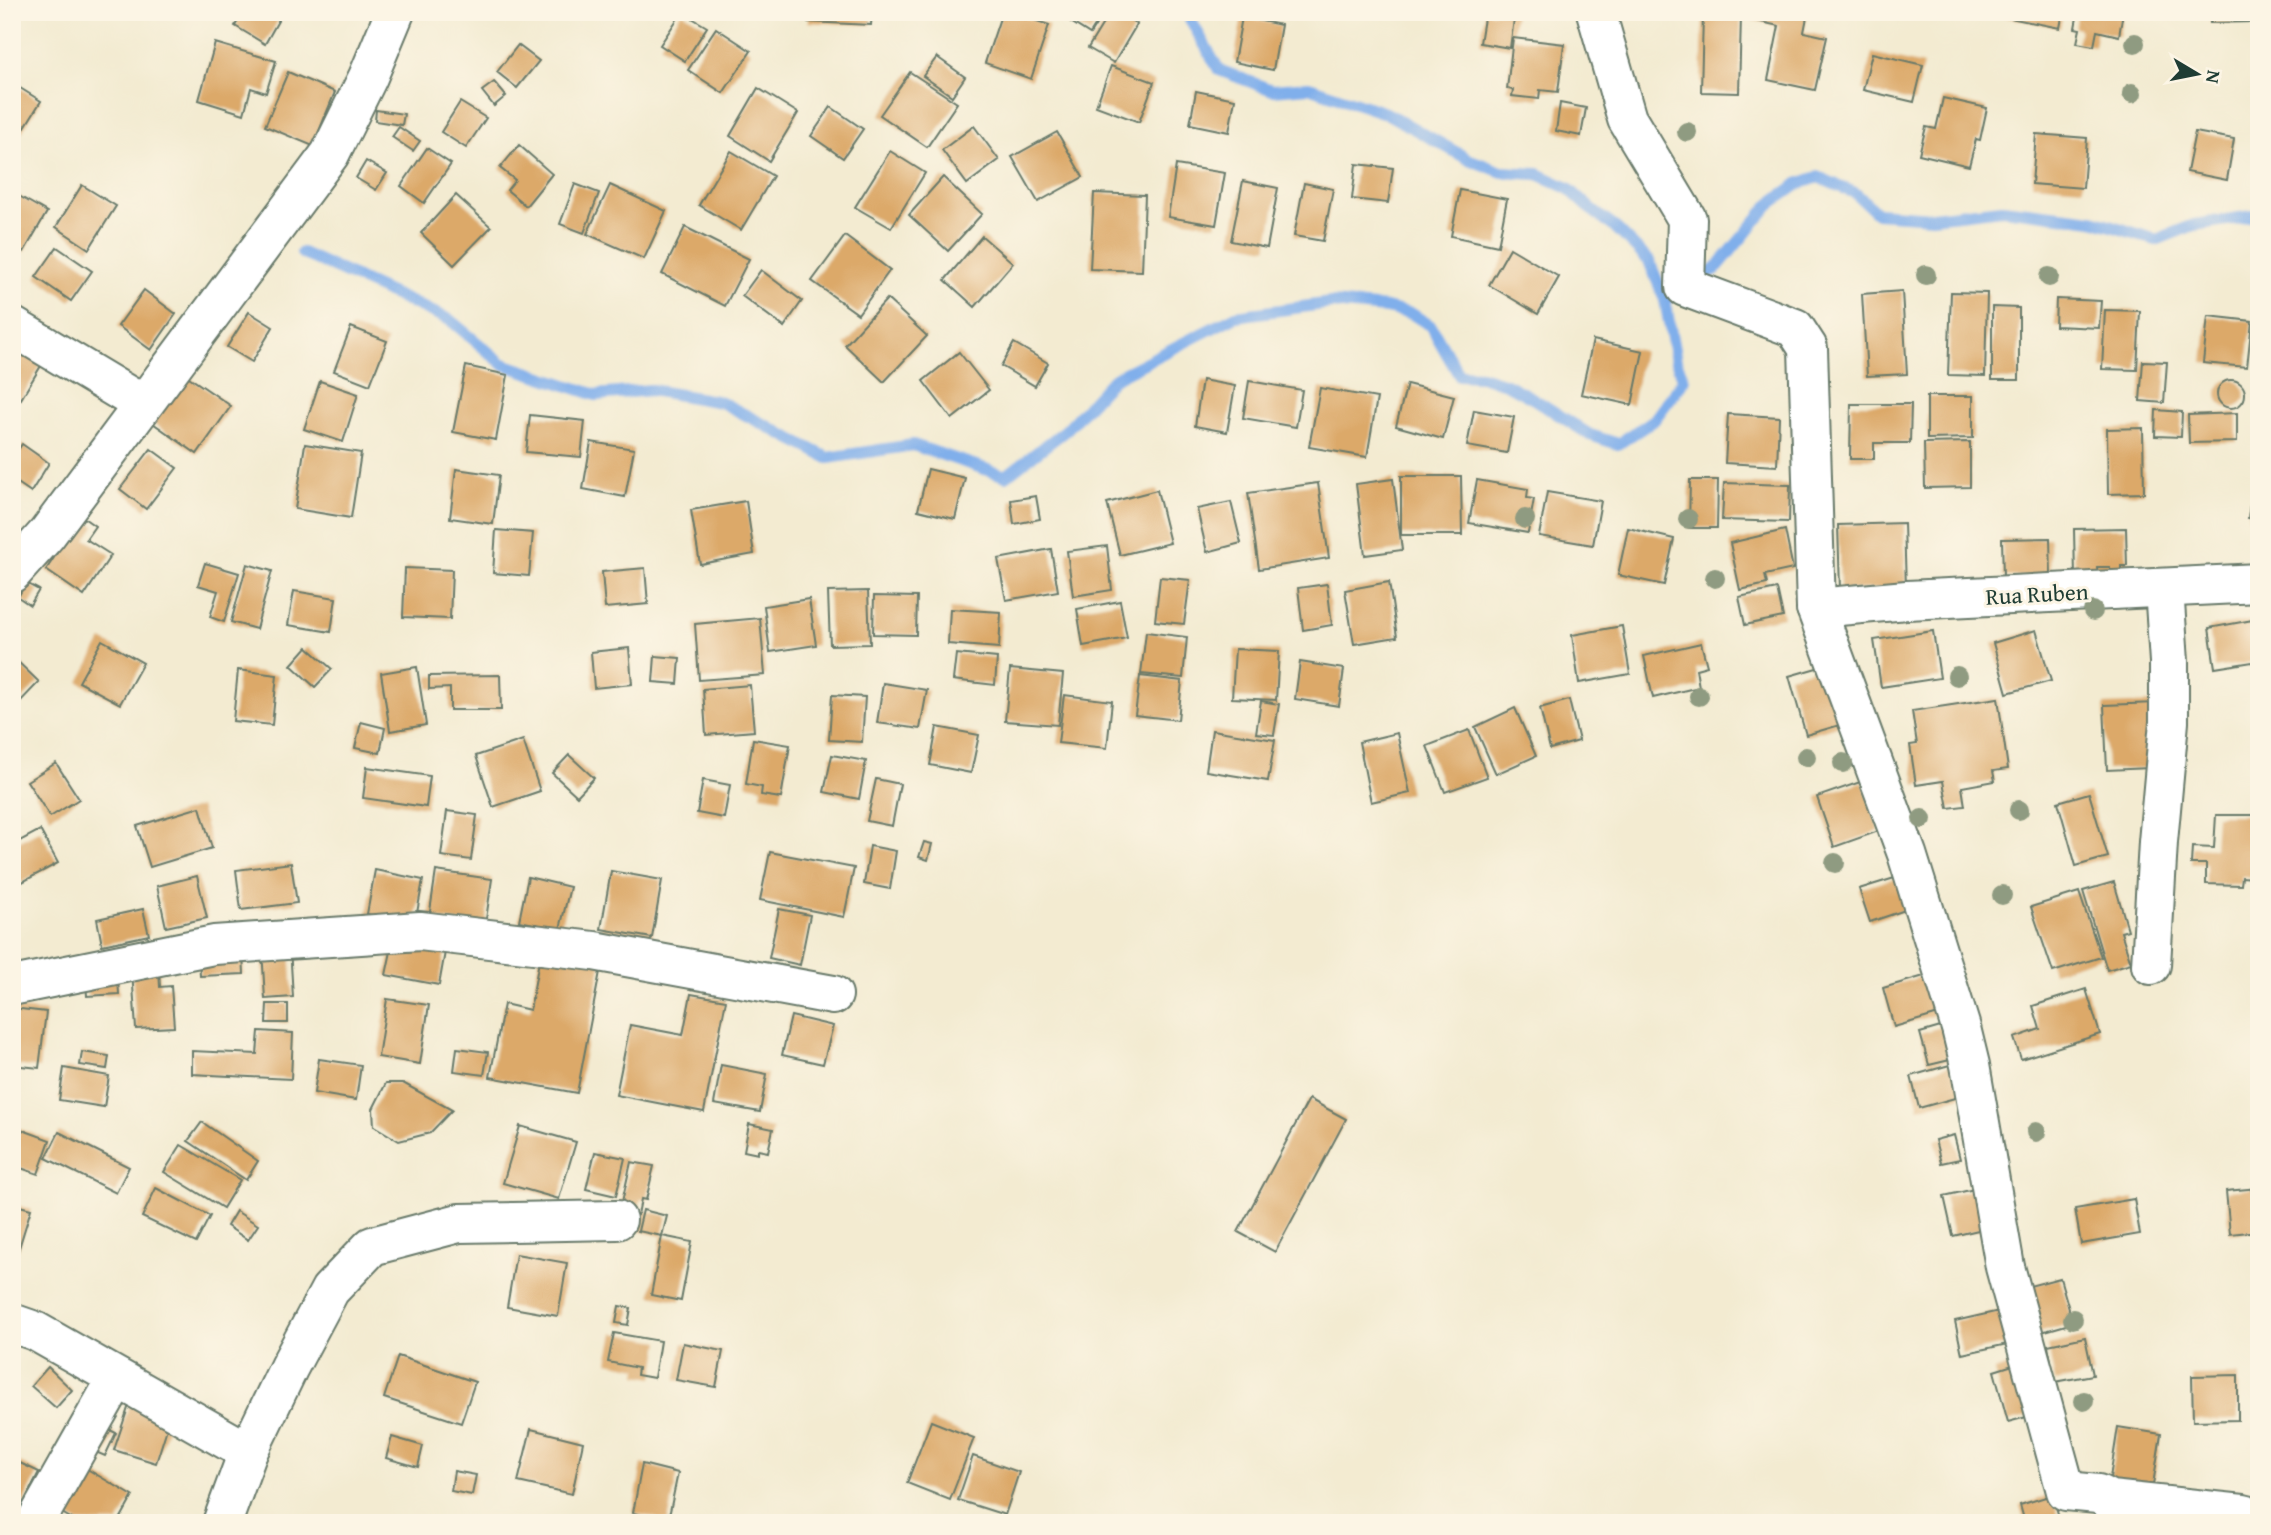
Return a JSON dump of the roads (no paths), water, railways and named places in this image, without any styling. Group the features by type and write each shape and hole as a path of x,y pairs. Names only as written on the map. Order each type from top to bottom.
{"street":[{"path":"12,573 47,534 330,154 368,77 395,12"},
{"path":"1596,12 1627,119 1687,219 1685,287 1795,328 1808,348 1816,608 1907,854 1961,1028 2006,1266 2066,1491 2098,1494 2110,1500 2259,1518"},
{"path":"12,326 142,404"},
{"name":"Rua Ruben","path":"1816,608 1907,600 2259,583"},
{"path":"2151,965 2158,842 2169,722 2169,662 2164,588"},
{"path":"12,986 214,945 420,931 594,951 834,996"},
{"path":"222,1523 248,1451 330,1290 372,1245 459,1223 617,1220"},
{"path":"12,1323 35,1331 248,1451"},
{"path":"35,1523 117,1378"}],"waterway":[{"path":"1186,12 1219,70 1272,90 1309,87 1388,114 1468,159 1502,172 1538,174 1568,188 1617,229 1649,261 1665,300 1669,297"},
{"path":"1693,282 1715,270 1770,204 1798,184 1818,177 1855,193 1877,213 1932,217 2002,209 2093,220 2156,240 2194,225 2259,215"},
{"path":"302,253 450,320 503,364 596,395 651,390 721,402 828,458 913,445 1006,476 1066,430 1113,379 1236,316 1331,303 1386,308 1412,314 1431,326 1459,375 1481,376 1506,384 1590,435 1618,444 1654,420 1684,380 1676,361 1665,300"}]}
